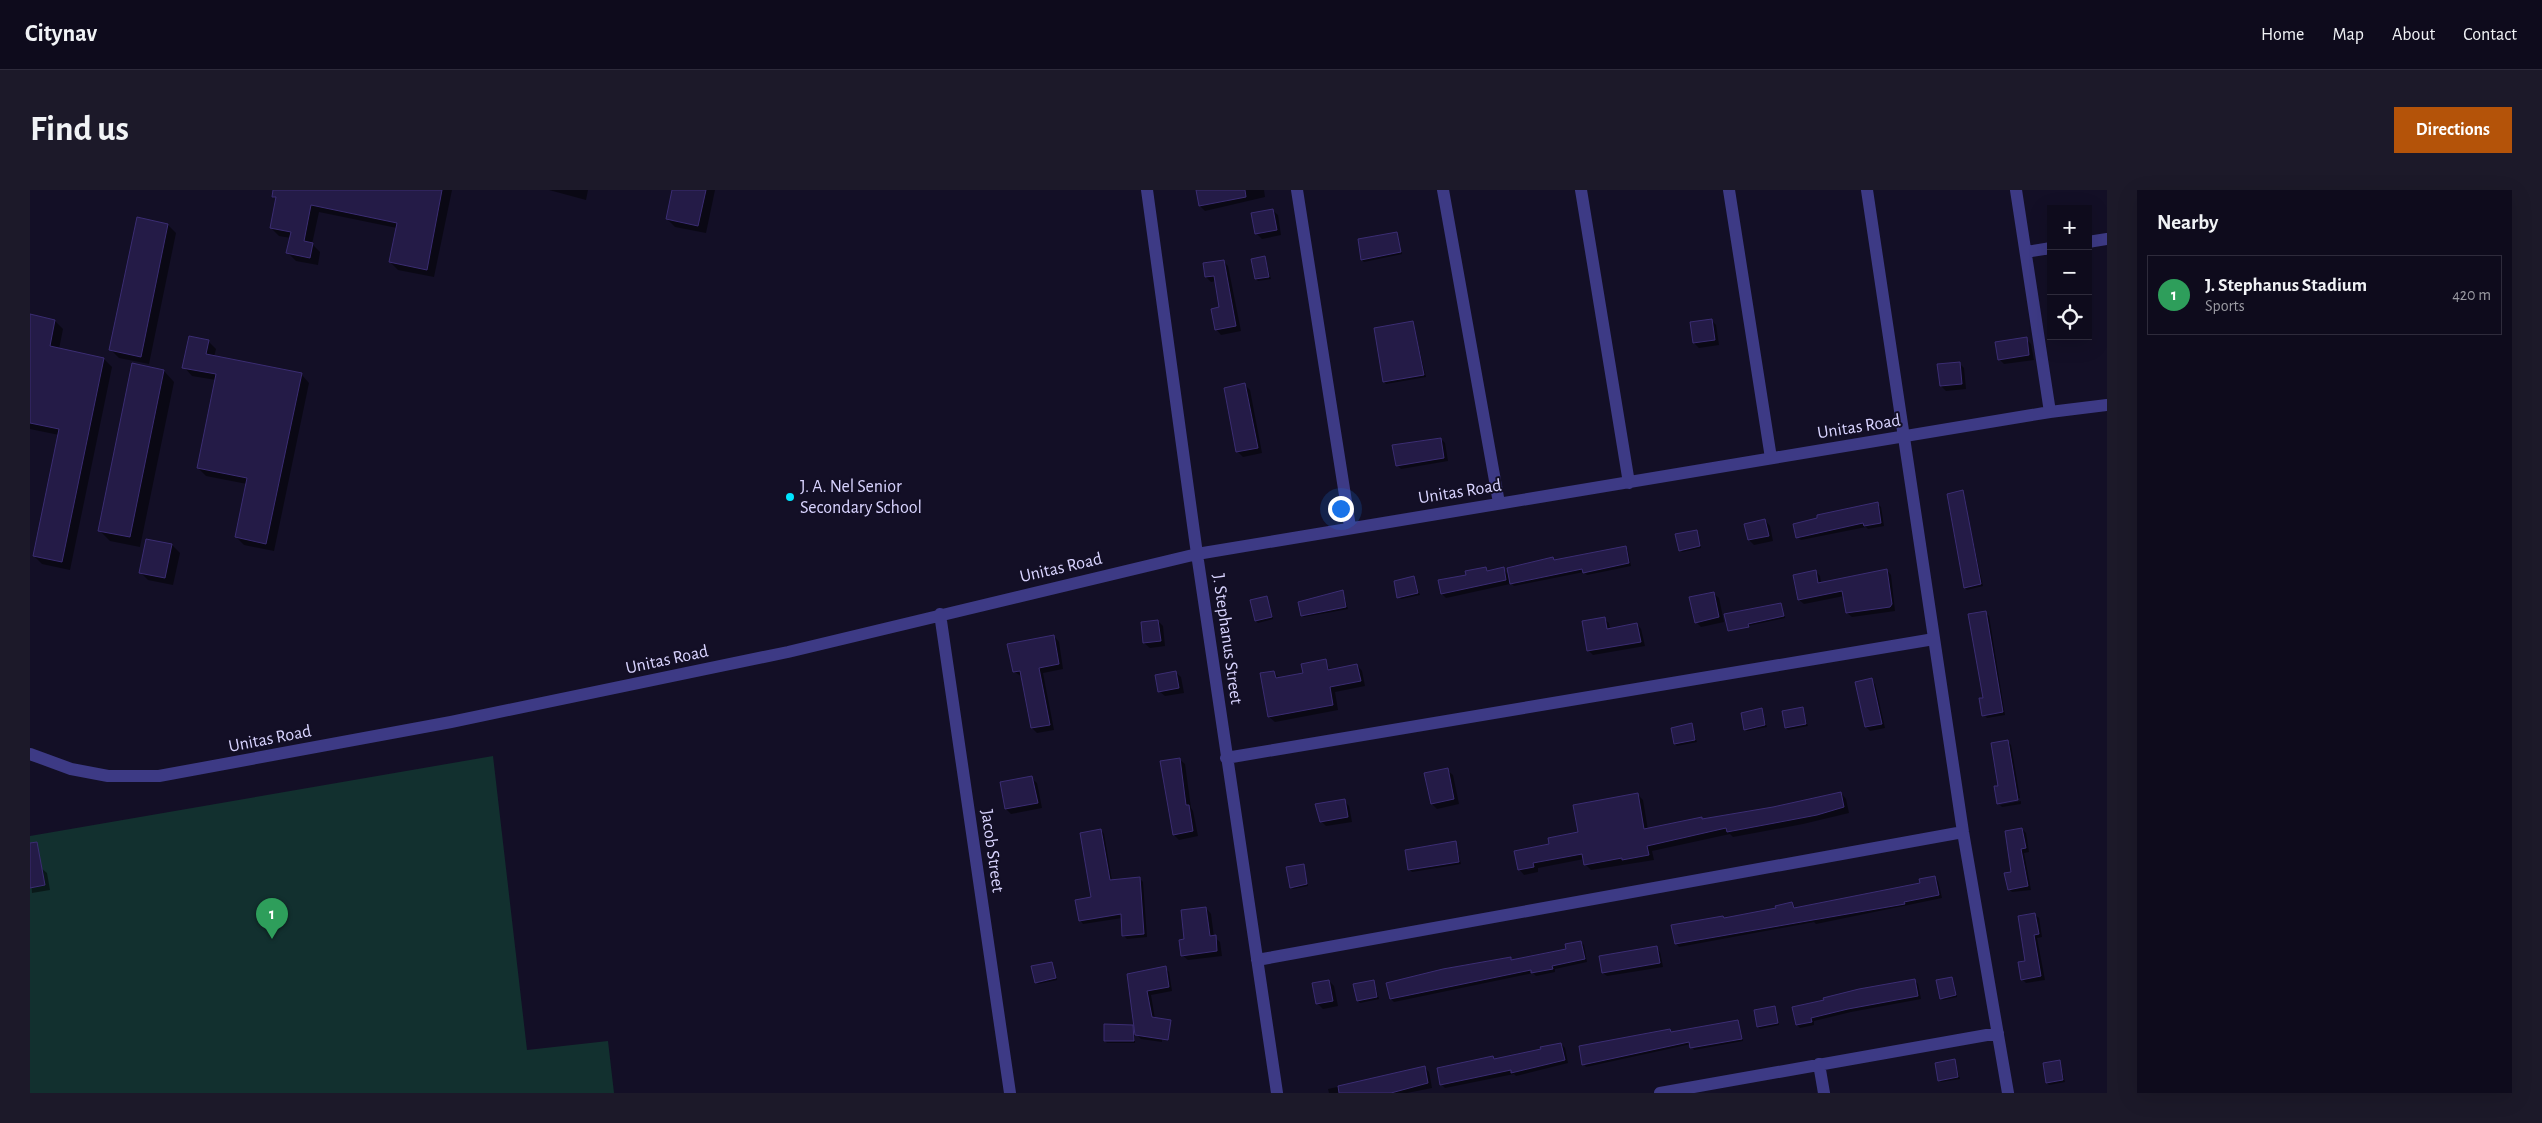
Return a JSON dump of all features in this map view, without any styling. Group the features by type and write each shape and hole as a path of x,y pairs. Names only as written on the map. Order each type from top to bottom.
{"street":[{"name":"J. Stephanus Street","path":"1148,190 1226,758 1277,1093"},
{"path":"1297,190 1350,527"},
{"path":"1443,190 1499,503"},
{"path":"1582,190 1629,483"},
{"path":"1729,190 1771,458"},
{"path":"1867,190 1906,438 1963,832 2008,1093"},
{"path":"2016,190 2050,412"},
{"path":"2092,241 2107,239"},
{"path":"2026,252 2047,249"},
{"name":"Unitas Road","path":"30,754 80,771 108,776 159,776 451,722 730,664 1197,554 1771,458 1906,438 2050,412 2107,405"},
{"name":"Jacob Street","path":"940,614 1010,1093"},
{"path":"1226,758 1934,639"},
{"path":"1257,960 1963,832"},
{"path":"1660,1093 1998,1033"},
{"path":"1819,1064 1824,1093"}],"green space":[{"path":"493,756 527,1050 608,1041 614,1093 30,1093 30,836"}],"building":[{"path":"273,190 442,190 427,270 389,262 397,223 311,205 304,241 313,243 310,258 286,253 291,232 270,228 276,197 272,197"},
{"path":"672,190 706,190 698,226 666,219"},
{"path":"1196,190 1245,190 1246,197 1199,206"},
{"path":"1273,209 1277,230 1255,234 1251,213"},
{"path":"137,217 168,224 141,357 109,350"},
{"path":"1397,232 1401,252 1361,260 1358,239"},
{"path":"1265,256 1269,277 1255,279 1251,259"},
{"path":"1224,260 1236,326 1215,330 1211,309 1219,307 1214,276 1205,277 1203,263"},
{"path":"30,314 55,320 50,346 104,358 62,562 33,556 59,429 30,423"},
{"path":"1712,319 1715,340 1693,343 1690,322"},
{"path":"1413,321 1424,375 1383,382 1374,328"},
{"path":"189,336 209,340 206,354 302,373 266,544 235,537 247,478 197,468 216,374 182,368"},
{"path":"2027,337 2029,355 1998,360 1995,342"},
{"path":"1960,362 1962,384 1940,386 1937,364"},
{"path":"132,363 164,370 130,537 98,531"},
{"path":"1245,383 1258,448 1236,452 1224,388"},
{"path":"1441,438 1444,458 1396,466 1392,445"},
{"path":"1963,490 1981,584 1964,588 1947,494"},
{"path":"1878,502 1881,523 1864,526 1863,523 1796,538 1793,524 1817,518 1817,515"},
{"path":"1765,519 1769,536 1748,540 1744,524"},
{"path":"1697,530 1700,546 1679,551 1675,534"},
{"path":"146,539 172,544 165,578 139,573"},
{"path":"1626,546 1629,563 1583,573 1582,569 1510,584 1507,568 1553,557 1554,560"},
{"path":"1486,567 1487,571 1504,567 1506,580 1441,594 1438,580 1466,575 1465,571"},
{"path":"1887,569 1892,604 1890,607 1846,613 1842,591 1798,600 1793,575 1816,570 1818,583"},
{"path":"1414,576 1418,593 1397,598 1394,581"},
{"path":"1343,590 1346,607 1301,616 1298,602"},
{"path":"1714,592 1719,617 1695,623 1689,597"},
{"path":"1267,596 1272,617 1255,621 1250,600"},
{"path":"1781,603 1784,616 1748,624 1749,627 1728,631 1724,614"},
{"path":"1986,611 2003,712 1982,716 1979,698 1983,698 1968,614"},
{"path":"1605,617 1607,629 1637,623 1641,642 1587,651 1582,621"},
{"path":"1158,620 1161,641 1143,643 1141,622"},
{"path":"1054,635 1059,664 1039,668 1050,725 1031,728 1020,671 1013,672 1007,644"},
{"path":"1326,659 1328,670 1357,664 1361,681 1330,687 1333,705 1268,717 1260,673 1274,671 1276,678 1303,673 1301,664"},
{"path":"1176,671 1179,688 1158,692 1155,675"},
{"path":"1872,678 1882,724 1865,727 1855,682"},
{"path":"1803,707 1806,724 1785,728 1782,711"},
{"path":"1762,708 1765,725 1744,730 1741,713"},
{"path":"1692,723 1695,740 1674,744 1671,728"},
{"path":"2008,740 2018,800 1997,804 1994,786 1998,786 1991,743"},
{"path":"1180,758 1186,805 1189,805 1193,831 1173,835 1160,761"},
{"path":"1448,768 1454,799 1431,804 1424,773"},
{"path":"1032,776 1038,803 1005,809 1000,782"},
{"path":"1841,792 1844,807 1817,815 1727,832 1726,828 1647,846 1649,855 1622,860 1622,858 1584,865 1582,854 1533,863 1534,867 1518,870 1514,851 1549,844 1548,838 1578,832 1573,805 1638,793 1644,829 1702,817 1702,819 1773,807"},
{"path":"1345,799 1348,817 1320,822 1315,804"},
{"path":"2022,828 2026,848 2021,849 2028,886 2008,890 2004,873 2011,872 2005,831"},
{"path":"1101,829 1110,880 1140,877 1144,934 1122,936 1121,914 1079,921 1075,900 1091,897 1080,833"},
{"path":"1456,841 1459,862 1408,870 1405,850"},
{"path":"37,842 45,885 30,888 30,843"},
{"path":"1304,864 1307,884 1290,888 1286,867"},
{"path":"1935,876 1939,895 1904,902 1905,904 1675,944 1671,925 1723,916 1724,918 1776,908 1775,906 1792,902 1794,908 1920,883 1919,879"},
{"path":"1206,907 1210,936 1216,935 1217,951 1181,956 1179,940 1184,939 1181,910"},
{"path":"2035,913 2039,934 2034,935 2041,976 2021,980 2018,962 2025,961 2018,916"},
{"path":"1581,941 1585,959 1552,966 1553,969 1531,973 1531,970 1390,999 1386,983 1443,969 1511,957 1511,960 1566,949 1565,944"},
{"path":"1657,946 1660,963 1602,973 1599,956"},
{"path":"1052,962 1056,978 1035,983 1031,966"},
{"path":"1166,966 1169,987 1147,991 1152,1017 1171,1020 1168,1040 1135,1035 1127,974"},
{"path":"1952,977 1956,995 1940,999 1936,980"},
{"path":"1915,979 1918,996 1848,1009 1811,1018 1812,1022 1796,1025 1792,1007 1824,1000 1823,998 1859,989"},
{"path":"1329,980 1333,1001 1316,1004 1312,983"},
{"path":"1374,980 1377,997 1357,1001 1353,984"},
{"path":"1775,1006 1778,1023 1757,1027 1754,1010"},
{"path":"1738,1020 1742,1039 1690,1048 1689,1042 1582,1065 1579,1046 1670,1029 1671,1032"},
{"path":"1104,1024 1133,1025 1134,1041 1104,1041"},
{"path":"1561,1043 1565,1060 1511,1073 1511,1070 1440,1085 1437,1068 1493,1056 1494,1059"},
{"path":"1955,1059 1958,1077 1938,1081 1935,1063"},
{"path":"2060,1060 2063,1080 2046,1083 2043,1063"},
{"path":"1425,1066 1428,1083 1391,1093 1339,1093 1338,1086"}],"place":[{"name":"J. A. Nel Senior Secondary School","path":"790,497"},
{"name":"J. Stephanus Stadium","path":"272,939"}]}
